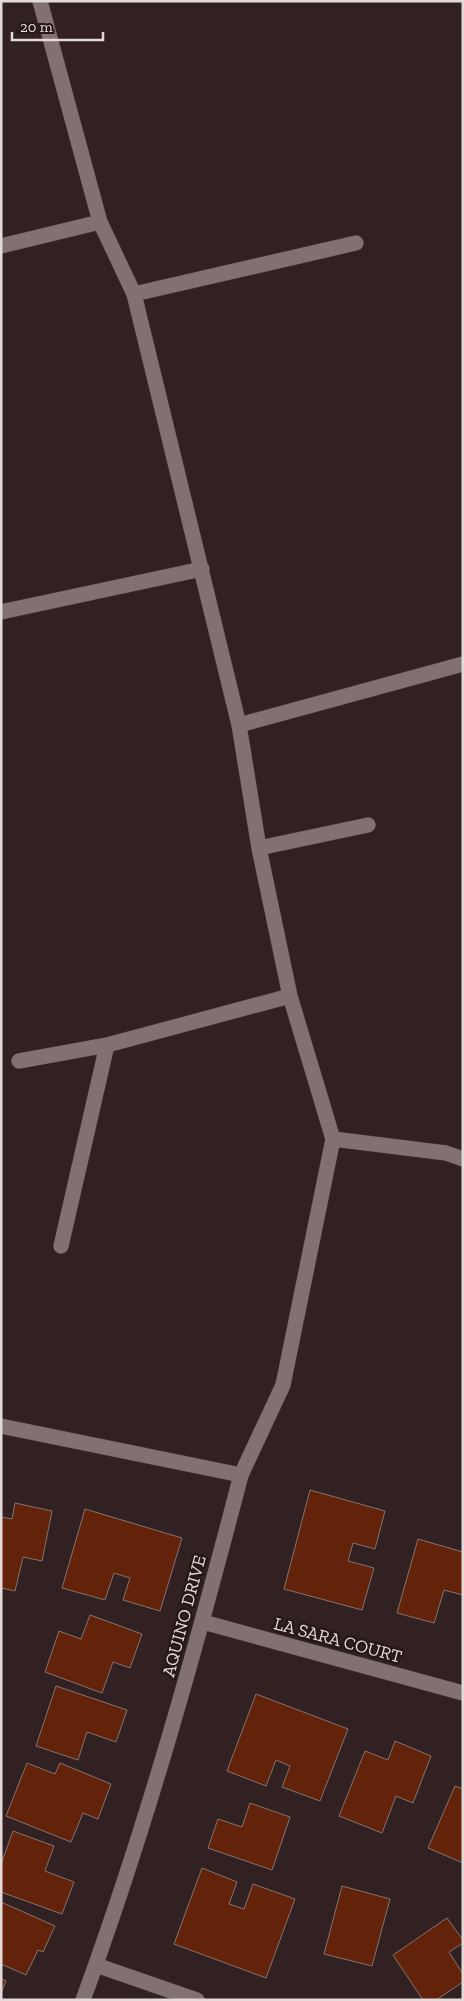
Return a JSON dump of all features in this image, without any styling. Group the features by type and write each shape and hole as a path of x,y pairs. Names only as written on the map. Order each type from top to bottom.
{"street":[{"path":"40,1 100,222 134,294 239,725 260,848 290,996 333,1138 446,1153 463,1159"},
{"path":"1,246 100,222"},
{"path":"134,294 356,243"},
{"path":"1,612 202,569"},
{"path":"239,725 463,664"},
{"path":"260,848 368,825"},
{"path":"19,1061 107,1045 290,996"},
{"path":"61,1246 107,1045"},
{"name":"AQUINO DRIVE","path":"84,2000 159,1776 203,1622 241,1475 283,1385 333,1138"},
{"path":"1,1426 241,1475"},
{"name":"LA SARA COURT","path":"203,1622 463,1693"},
{"path":"96,1965 197,2000"}],"building":[{"path":"310,1490 385,1511 375,1549 353,1543 348,1561 374,1568 362,1610 284,1589"},
{"path":"15,1503 52,1511 42,1561 23,1557 15,1591 1,1588 1,1517 12,1519"},
{"path":"85,1509 182,1538 160,1611 123,1600 130,1578 114,1573 105,1600 62,1588"},
{"path":"418,1539 463,1552 463,1595 444,1590 434,1623 397,1613"},
{"path":"90,1615 142,1634 130,1668 113,1662 102,1693 45,1672 59,1631 81,1639"},
{"path":"56,1686 127,1710 116,1742 87,1732 78,1760 36,1746"},
{"path":"256,1694 348,1729 320,1801 282,1787 290,1766 276,1760 266,1786 227,1771"},
{"path":"395,1741 431,1756 413,1803 396,1796 382,1833 339,1816 365,1751 388,1760"},
{"path":"27,1763 55,1774 60,1763 111,1784 98,1819 83,1813 71,1842 6,1816"},
{"path":"455,1786 463,1789 463,1863 428,1848"},
{"path":"250,1803 290,1817 272,1870 208,1848 218,1819 242,1827"},
{"path":"13,1831 54,1846 45,1871 74,1882 62,1914 1,1892 1,1864"},
{"path":"202,1868 237,1882 229,1904 244,1909 253,1884 295,1899 266,1978 174,1944"},
{"path":"342,1886 390,1899 372,1966 324,1954"},
{"path":"1,1902 55,1926 43,1952 38,1950 26,1975 1,1964"},
{"path":"447,1918 463,1940 463,1943 449,1952 463,1974 463,1982 436,2000 423,2000 393,1955"},
{"path":"1,1979 6,1981 1,1993"}]}
